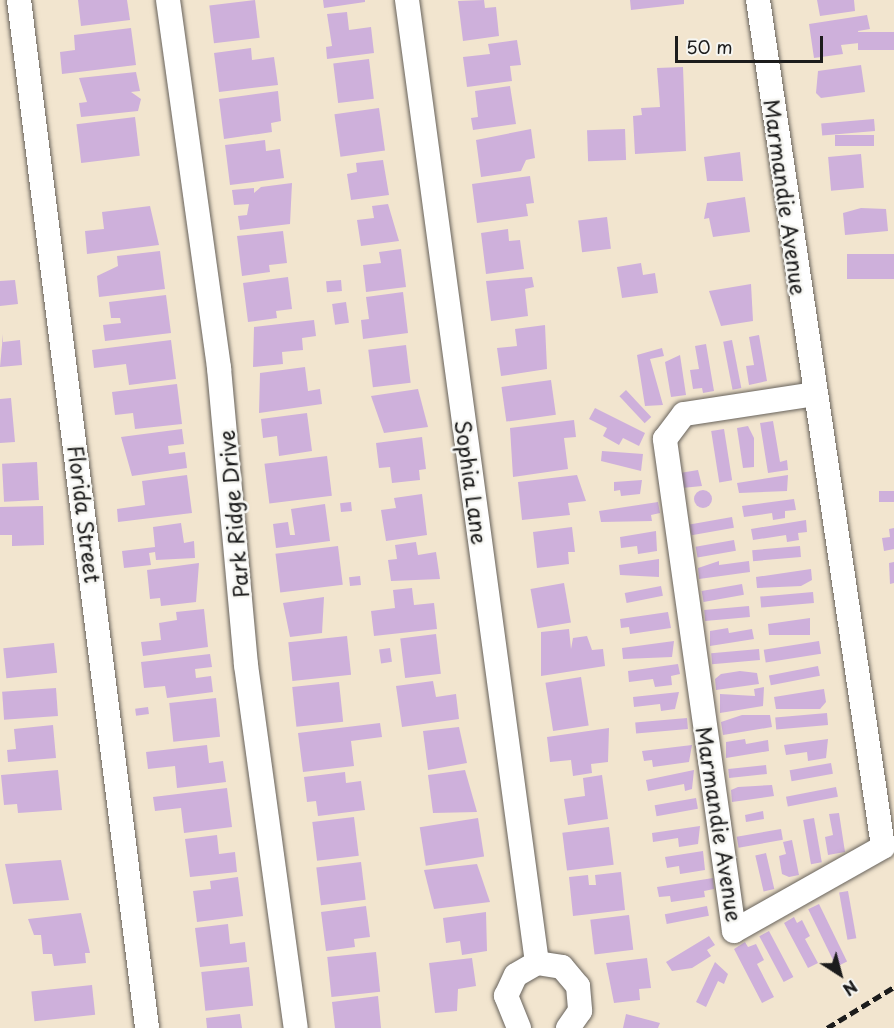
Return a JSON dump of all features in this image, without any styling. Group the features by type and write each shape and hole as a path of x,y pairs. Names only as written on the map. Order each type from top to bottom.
{"street":[{"name":"Florida Street","path":"20,0 147,1028"},
{"name":"Park Ridge Drive","path":"168,0 219,368 246,665 296,1028"},
{"name":"Sophia Lane","path":"407,0 537,963"},
{"name":"Marmandie Avenue","path":"758,0 883,847 734,931 665,439 684,414 815,394"},
{"path":"519,1028 507,1008 509,984 537,963 562,967 578,986 579,1011 568,1028"}],"building":[{"path":"78,0 127,0 130,20 81,26"},
{"path":"255,0 260,38 214,43 209,6"},
{"path":"323,0 365,0 365,2 324,8"},
{"path":"484,0 485,8 496,7 499,36 463,41 458,1"},
{"path":"630,0 684,0 684,4 631,10"},
{"path":"817,0 854,0 855,11 820,16"},
{"path":"347,12 349,30 371,27 374,53 327,59 326,47 332,46 327,14"},
{"path":"867,15 870,29 858,31 859,43 841,45 843,54 814,58 809,24"},
{"path":"131,28 136,65 62,74 60,52 75,50 74,35"},
{"path":"858,32 894,32 894,50 858,50"},
{"path":"517,40 521,65 510,66 512,81 467,87 463,57 490,54 488,44"},
{"path":"251,48 252,60 274,57 278,85 219,92 214,53"},
{"path":"369,59 374,99 338,103 333,63"},
{"path":"861,65 865,92 821,98 816,93 818,71"},
{"path":"683,67 686,151 635,154 633,116 642,115 641,108 660,107 657,68"},
{"path":"136,72 140,91 131,92 141,99 138,111 81,117 79,103 87,102 79,78"},
{"path":"510,86 516,124 473,130 471,118 478,117 475,91"},
{"path":"278,91 281,121 271,123 272,132 224,139 219,99"},
{"path":"379,108 385,151 340,157 334,114"},
{"path":"135,117 140,156 81,163 76,124"},
{"path":"874,119 875,131 822,136 821,124"},
{"path":"531,129 535,158 526,160 521,171 481,177 476,140"},
{"path":"625,129 626,160 588,161 587,130"},
{"path":"835,135 874,135 874,146 835,146"},
{"path":"265,140 266,151 280,149 284,178 230,185 225,145"},
{"path":"740,152 743,181 707,181 704,157"},
{"path":"861,154 864,188 831,191 828,157"},
{"path":"383,160 389,195 351,200 347,174 357,172 356,163"},
{"path":"530,176 534,203 526,204 528,216 477,223 472,184"},
{"path":"292,183 290,224 240,230 238,216 247,215 249,204 234,205 232,190 254,188 254,193 261,187"},
{"path":"745,197 750,232 713,237 709,218 704,219 707,203"},
{"path":"388,204 399,241 361,246 357,220 374,218 372,206"},
{"path":"150,206 159,245 87,254 85,231 104,229 102,212"},
{"path":"861,208 886,209 888,231 845,235 843,213"},
{"path":"607,217 611,249 582,252 578,221"},
{"path":"508,229 509,241 520,240 524,269 486,274 481,233"},
{"path":"283,231 287,263 269,265 270,272 242,276 237,236"},
{"path":"401,249 406,287 366,292 363,265 381,263 379,252"},
{"path":"160,251 165,289 99,297 97,276 118,266 117,256"},
{"path":"847,254 894,254 894,279 847,279"},
{"path":"641,263 643,275 655,273 658,293 622,298 617,267"},
{"path":"288,277 292,309 276,311 277,318 248,322 243,283"},
{"path":"532,277 534,287 525,289 528,316 491,321 486,281"},
{"path":"15,280 18,304 0,306 0,281"},
{"path":"341,280 342,291 327,292 326,281"},
{"path":"751,284 753,321 721,326 709,291"},
{"path":"403,292 408,333 363,339 361,320 369,319 366,297"},
{"path":"166,295 171,333 105,341 103,325 121,323 120,318 111,318 109,302"},
{"path":"346,302 349,323 335,325 332,304"},
{"path":"314,320 316,336 302,338 303,350 282,352 283,364 253,367 254,327"},
{"path":"545,325 547,369 501,376 497,348 517,346 515,329"},
{"path":"3,334 3,342 20,340 22,365 0,367"},
{"path":"759,335 767,381 749,385 746,366 754,365 749,337"},
{"path":"171,340 176,379 129,385 126,364 94,368 92,350"},
{"path":"732,340 741,388 733,390 723,342"},
{"path":"706,344 714,391 703,393 702,388 693,389 690,370 699,369 695,346"},
{"path":"406,345 411,383 373,387 368,350"},
{"path":"662,348 664,356 650,359 663,405 645,406 637,355"},
{"path":"680,355 686,395 671,397 665,362"},
{"path":"305,367 308,391 320,389 322,404 259,413 260,373"},
{"path":"551,380 556,415 506,422 501,387"},
{"path":"177,384 182,424 135,429 133,413 115,415 112,392"},
{"path":"418,389 428,427 384,433 371,396"},
{"path":"626,390 651,417 645,423 619,396"},
{"path":"11,398 15,442 0,443 0,399"},
{"path":"595,408 645,433 639,446 623,438 619,445 603,436 607,428 589,419"},
{"path":"307,413 312,451 279,456 277,436 263,438 261,419"},
{"path":"574,420 576,437 564,438 568,469 513,477 510,428"},
{"path":"773,421 780,462 787,460 788,470 768,473 760,423"},
{"path":"748,426 754,438 754,467 743,468 737,428"},
{"path":"182,429 184,444 168,446 169,454 185,452 187,468 132,476 121,437"},
{"path":"724,429 732,480 719,482 711,431"},
{"path":"422,437 426,469 419,470 420,480 392,483 390,467 379,468 376,443"},
{"path":"602,451 643,454 641,471 601,461"},
{"path":"327,456 332,496 269,503 264,464"},
{"path":"37,462 39,500 4,502 2,464"},
{"path":"698,470 702,486 682,488 680,473"},
{"path":"187,475 192,513 118,522 117,509 145,505 142,481"},
{"path":"577,475 586,501 568,503 570,515 522,520 518,482"},
{"path":"788,475 787,491 739,493 737,483"},
{"path":"642,480 640,494 621,496 620,490 614,491 614,482"},
{"path":"703,490 709,493 712,499 709,505 703,508 697,505 694,499 697,493"},
{"path":"879,491 894,491 894,502 879,502"},
{"path":"422,494 427,535 386,541 381,510 396,508 394,498"},
{"path":"794,499 796,510 785,511 785,518 773,520 772,513 744,517 742,506"},
{"path":"351,502 352,511 341,512 340,503"},
{"path":"658,502 660,513 651,515 652,521 601,522 599,511"},
{"path":"325,504 330,541 276,548 273,524 288,522 290,535 295,535 291,509"},
{"path":"43,506 44,545 12,546 12,535 0,535 0,507"},
{"path":"732,517 734,528 692,535 690,524"},
{"path":"806,520 807,532 798,533 799,540 787,542 786,535 753,540 751,529"},
{"path":"181,523 184,543 194,541 195,558 156,560 155,552 149,553 151,565 124,568 122,551 155,547 153,527"},
{"path":"572,527 575,552 568,552 569,564 537,568 533,532"},
{"path":"894,528 894,549 884,551 882,538 890,537 889,529"},
{"path":"656,531 657,551 638,554 637,546 621,548 620,537"},
{"path":"734,540 736,551 698,558 696,547"},
{"path":"416,542 418,555 436,552 440,579 391,581 388,560 397,559 395,545"},
{"path":"338,546 343,585 280,592 275,554"},
{"path":"800,546 801,557 753,561 752,550"},
{"path":"659,559 659,577 620,575 619,565"},
{"path":"719,561 719,565 749,561 750,572 699,579 698,568"},
{"path":"894,562 894,583 890,584 889,563"},
{"path":"199,563 196,602 161,606 160,598 150,599 147,570"},
{"path":"811,569 812,580 801,586 757,588 756,577"},
{"path":"360,576 361,585 350,586 349,577"},
{"path":"564,583 571,622 537,628 531,589"},
{"path":"742,584 744,595 704,602 702,591"},
{"path":"661,586 663,596 627,603 625,593"},
{"path":"412,588 414,605 434,603 437,629 374,636 371,611 395,608 393,590"},
{"path":"813,592 814,603 761,608 760,597"},
{"path":"324,597 322,633 290,637 283,603"},
{"path":"749,606 750,617 705,621 704,610"},
{"path":"204,609 208,647 143,656 141,642 161,640 159,623 177,620 176,612"},
{"path":"668,612 671,628 630,634 629,627 621,628 620,619"},
{"path":"810,618 810,635 769,635 768,624"},
{"path":"728,628 729,633 752,629 754,639 710,646 710,631"},
{"path":"569,629 571,649 573,638 587,636 592,650 603,649 605,666 541,676 541,632"},
{"path":"436,634 441,674 405,678 400,638"},
{"path":"347,636 351,675 292,681 288,642"},
{"path":"674,641 672,657 623,659 622,648"},
{"path":"819,641 821,654 766,663 764,650"},
{"path":"54,643 57,673 6,678 3,648"},
{"path":"390,648 392,662 381,663 379,650"},
{"path":"759,649 760,660 712,664 711,653"},
{"path":"210,654 212,667 195,669 196,678 211,676 213,692 167,698 165,686 144,688 141,662"},
{"path":"678,664 680,674 671,676 672,685 655,687 653,679 629,682 628,671"},
{"path":"818,666 820,676 771,685 769,676"},
{"path":"740,671 757,673 759,684 716,690 715,679 721,674"},
{"path":"581,677 589,725 553,731 545,683"},
{"path":"433,681 436,697 456,694 459,719 402,727 396,686"},
{"path":"339,682 343,722 296,727 292,687"},
{"path":"764,687 763,706 720,713 720,694 755,696 754,689"},
{"path":"56,688 58,716 4,720 2,692"},
{"path":"824,689 826,702 820,709 776,709 774,697"},
{"path":"679,692 675,709 661,711 660,704 634,707 633,697"},
{"path":"216,698 220,737 173,742 169,703"},
{"path":"148,707 149,714 136,716 135,709"},
{"path":"827,713 828,725 776,729 775,718"},
{"path":"742,715 770,715 772,727 723,735 721,722"},
{"path":"687,718 688,729 636,733 635,723"},
{"path":"380,723 382,737 351,741 354,766 303,772 298,733"},
{"path":"53,725 56,758 8,762 7,750 16,749 14,729"},
{"path":"459,727 467,763 428,770 423,731"},
{"path":"609,728 608,762 591,764 592,773 573,776 571,760 550,762 547,737"},
{"path":"745,739 746,744 768,740 769,751 726,758 726,742"},
{"path":"828,739 826,758 808,761 807,752 786,755 784,745"},
{"path":"207,745 209,763 223,761 226,782 177,788 175,766 148,769 146,752"},
{"path":"692,745 689,762 653,767 652,760 644,761 642,751"},
{"path":"831,763 833,774 792,781 790,770"},
{"path":"766,765 767,774 729,778 728,769"},
{"path":"58,770 62,810 18,813 17,804 4,805 1,775"},
{"path":"465,770 477,812 433,813 428,775"},
{"path":"694,770 692,789 685,791 684,784 648,791 646,780"},
{"path":"345,772 346,783 361,781 365,810 318,816 316,801 307,802 304,777"},
{"path":"602,775 608,819 568,825 564,799 585,796 583,778"},
{"path":"772,785 774,796 732,802 731,790 738,787"},
{"path":"836,787 838,797 788,807 786,797"},
{"path":"227,788 232,827 184,833 181,808 155,811 153,797"},
{"path":"696,798 698,809 657,816 655,805"},
{"path":"763,811 764,819 746,822 745,815"},
{"path":"839,813 845,852 828,855 825,837 833,835 829,814"},
{"path":"354,817 359,856 317,861 312,822"},
{"path":"478,818 484,857 426,866 420,827"},
{"path":"814,818 822,862 811,864 803,820"},
{"path":"700,826 698,844 679,847 678,838 653,842 652,833"},
{"path":"609,827 614,865 567,870 562,833"},
{"path":"781,829 783,840 739,848 737,837"},
{"path":"217,835 219,854 235,852 237,872 190,877 185,839"},
{"path":"792,840 799,875 789,877 782,874 779,856 786,854 783,842"},
{"path":"703,851 705,870 680,874 679,866 667,868 665,857"},
{"path":"766,853 774,889 764,892 755,855"},
{"path":"61,860 69,900 13,904 5,864"},
{"path":"361,862 366,900 321,905 316,867"},
{"path":"477,864 490,902 434,909 424,870"},
{"path":"621,872 625,910 573,916 569,877 588,875 589,885 596,885 595,875"},
{"path":"238,877 243,916 197,922 193,891 211,889 210,881"},
{"path":"713,878 714,889 704,891 705,897 671,902 670,896 659,897 657,887"},
{"path":"848,891 856,938 847,940 839,893"},
{"path":"819,904 847,962 836,967 808,909"},
{"path":"366,906 370,937 354,939 355,947 326,951 321,912"},
{"path":"707,906 709,916 667,924 665,914"},
{"path":"486,912 487,951 462,955 460,941 446,943 443,918"},
{"path":"81,913 90,953 85,953 86,963 54,966 52,954 43,954 41,935 34,935 28,919"},
{"path":"629,915 633,950 595,954 590,920"},
{"path":"794,917 797,923 802,920 810,936 805,939 818,963 808,968 784,923"},
{"path":"228,924 230,944 245,942 247,962 200,967 195,928"},
{"path":"769,931 793,977 784,982 759,936"},
{"path":"709,936 715,945 707,950 711,956 692,968 672,971 666,962"},
{"path":"745,942 748,947 756,944 764,960 757,964 774,997 762,1003 734,949"},
{"path":"376,952 380,992 331,997 327,957"},
{"path":"472,958 476,986 458,989 457,1011 435,1013 429,963"},
{"path":"647,958 651,988 639,989 640,1000 614,1003 606,963"},
{"path":"715,962 728,974 724,984 718,981 706,1007 696,1002"},
{"path":"249,967 253,1006 205,1011 201,972"},
{"path":"92,985 95,1015 34,1021 31,991"},
{"path":"378,996 381,1028 335,1028 332,1002"},
{"path":"240,1014 242,1028 207,1028 206,1018"},
{"path":"626,1014 660,1023 658,1028 623,1028"}],"railway":[{"path":"827,1028 894,987"}]}
